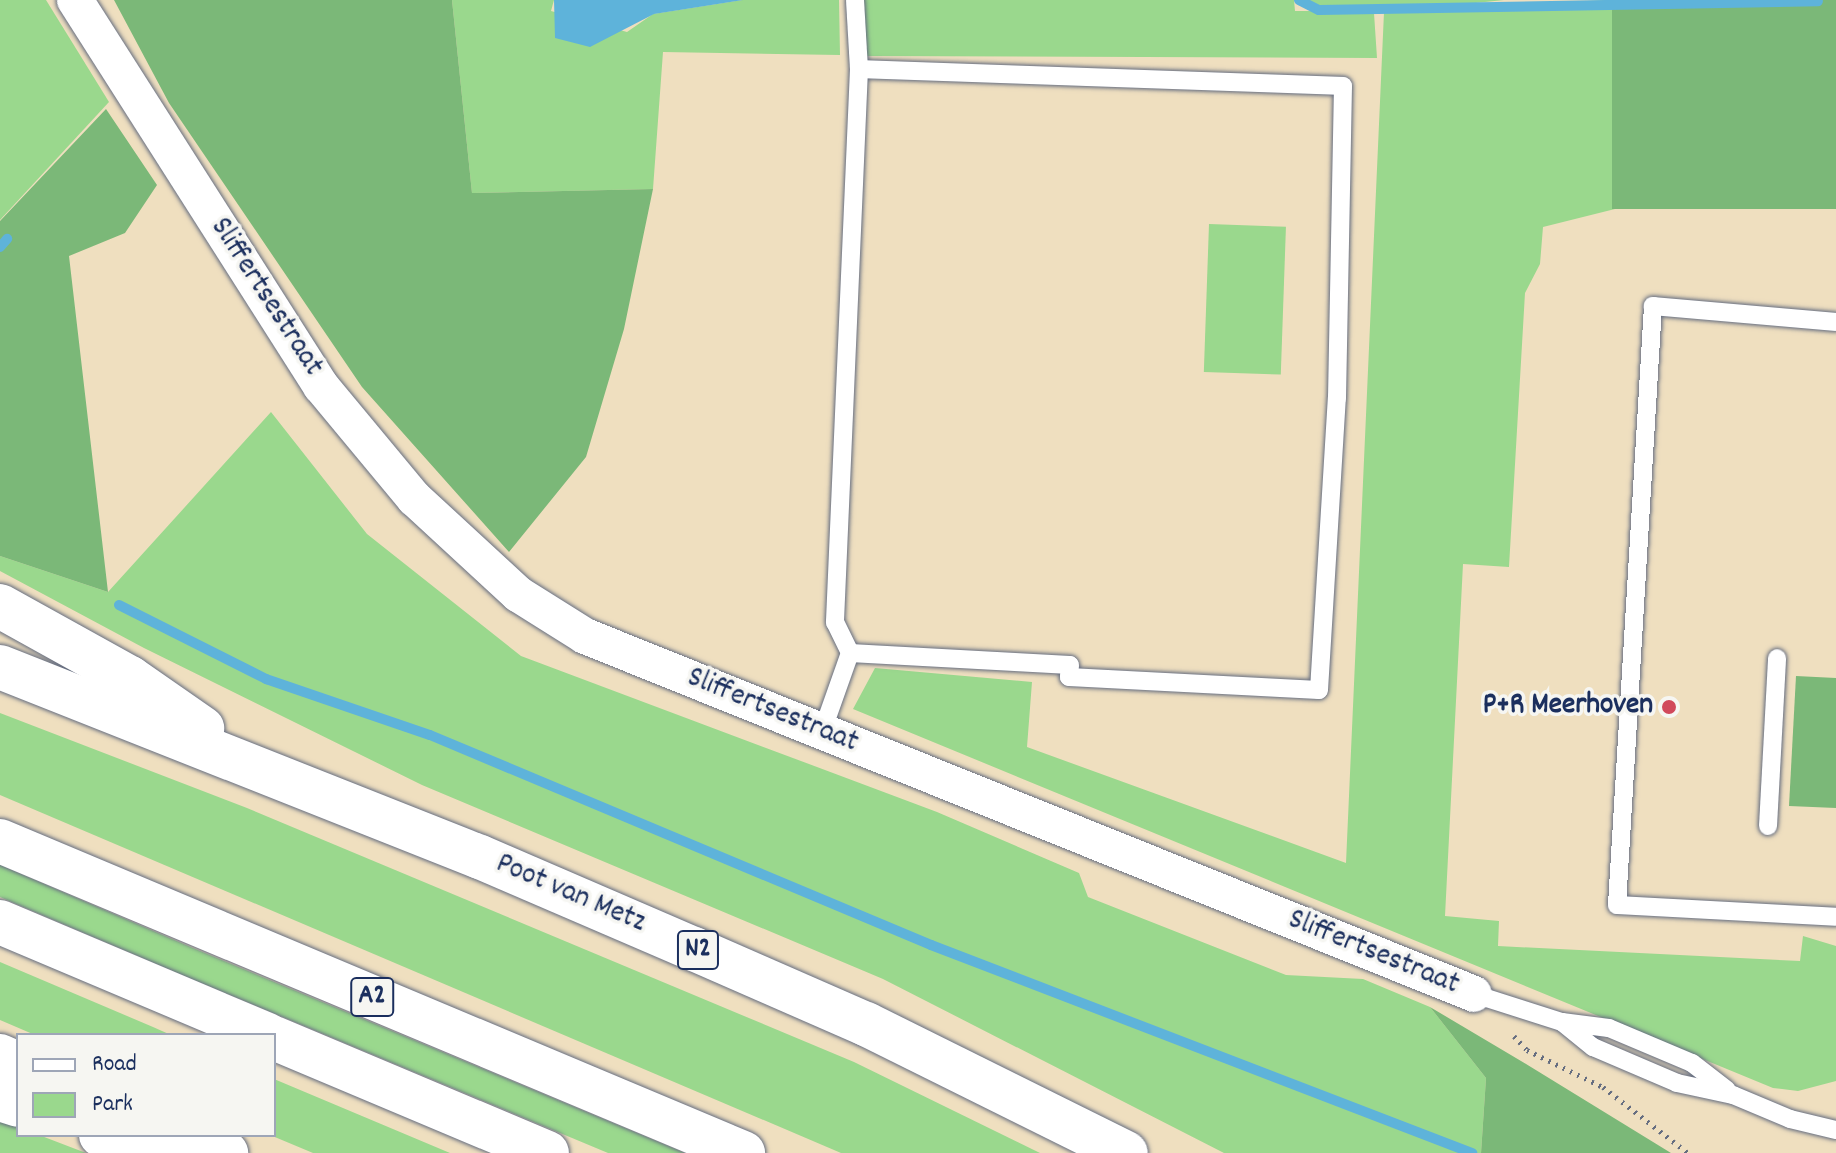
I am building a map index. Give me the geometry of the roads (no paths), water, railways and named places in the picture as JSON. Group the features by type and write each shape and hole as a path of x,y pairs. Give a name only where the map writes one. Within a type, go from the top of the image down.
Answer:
{"highway":[{"name":"N2","path":"0,606 130,678 260,768"},
{"name":"Poot van Metz","path":"0,667 260,768 866,1024 1126,1153"},
{"name":"A2","path":"0,841 743,1153"},
{"path":"0,922 262,1033"},
{"path":"276,1039 547,1153"},
{"path":"107,1137 154,1153"},
{"path":"189,1137 226,1153"}],"street":[{"name":"Sliffertsestraat","path":"75,0 321,386 414,498 518,594 585,636 1474,994"}],"lane":[{"path":"822,732 850,653 835,622 859,69 855,0"},
{"path":"850,653 1070,665 1069,677 1319,690 1337,398 1343,86 859,69"},
{"path":"1836,322 1653,306 1617,905 1836,917"},
{"path":"1768,826 1777,658"},
{"path":"1474,994 1562,1022 1607,1053 1677,1083 1733,1095 1800,1123 1836,1130"}],"water":[{"path":"554,0 743,0 654,14 590,47 555,38"}],"waterway":[{"path":"1299,0 1319,10 1818,1"},
{"path":"0,247 7,239"},
{"path":"119,605 266,679 430,735 931,945 1472,1153"}],"place":[{"name":"P+R Meerhoven","path":"1669,707"}]}
